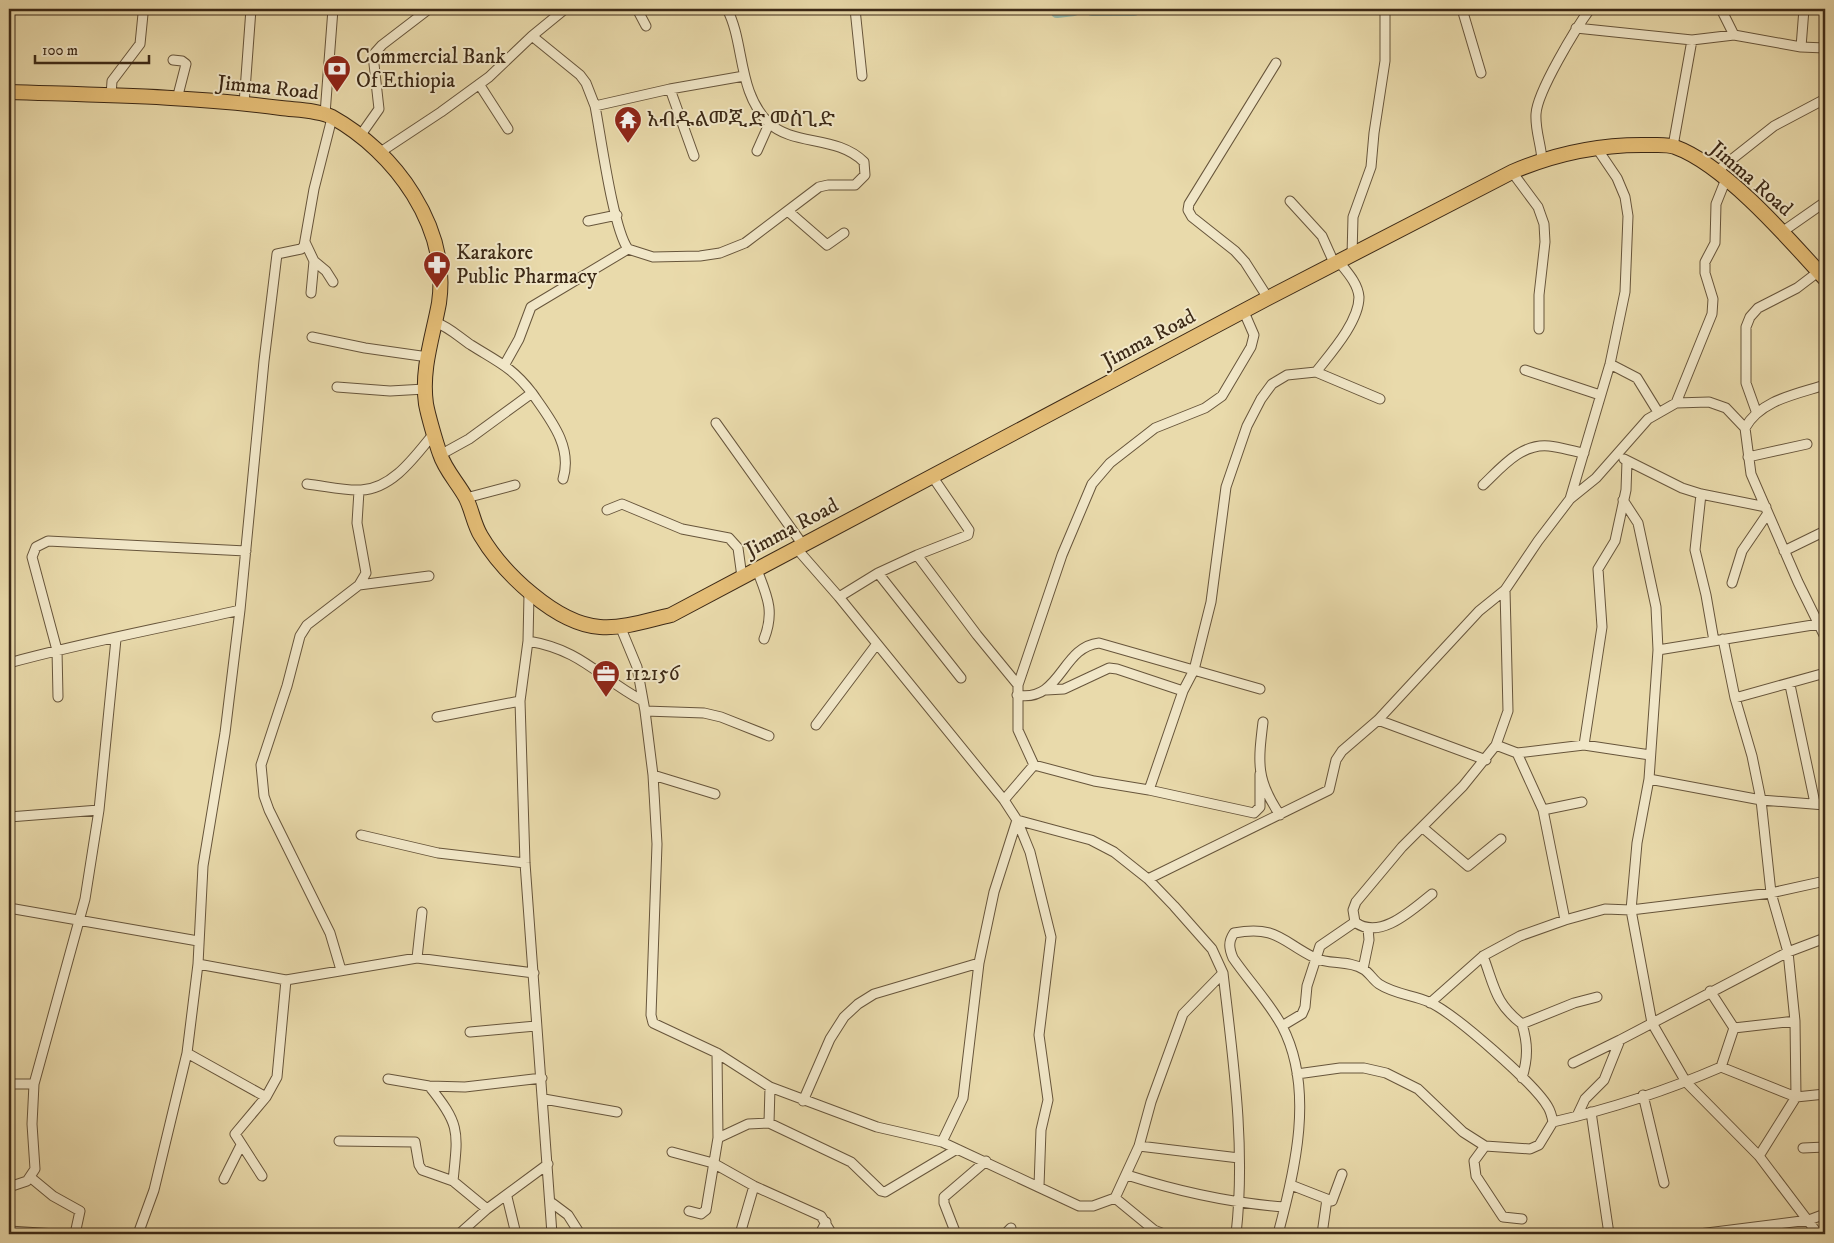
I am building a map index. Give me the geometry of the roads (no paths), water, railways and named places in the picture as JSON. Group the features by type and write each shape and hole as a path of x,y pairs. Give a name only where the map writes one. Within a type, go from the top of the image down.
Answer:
{"highway":[{"name":"Jimma Road","path":"9,92 244,104 329,116 360,136 379,153 401,175 423,211 431,230 439,285 425,388 426,405 440,455 466,498 481,536 529,594 554,611 588,625 602,628 671,615 1268,298 1512,172 1542,160 1596,147 1632,145 1674,146 1696,156 1721,175 1782,232 1822,275"}],"street":[{"path":"244,104 251,9"},
{"path":"138,1234 154,1190 187,1053 198,964 203,866 224,733 240,610 264,361 277,254 281,251 301,249 305,242 329,116 333,9"},
{"path":"360,136 379,109 373,55 382,45 429,9"},
{"path":"379,153 479,84 565,9"},
{"path":"637,9 646,26"},
{"path":"532,36 580,75 586,83 595,106 622,238 628,249 645,255 663,257 700,256 720,253 745,243 789,212 809,193 819,187 858,184 865,176 866,166 853,153 824,141 794,136 770,124 753,99 744,76 727,9"},
{"path":"854,9 862,76"},
{"path":"1342,261 1353,217 1372,167 1374,133 1384,61 1385,9"},
{"path":"1462,9 1481,73"},
{"path":"1542,160 1535,124 1539,102 1576,28 1590,9"},
{"path":"1721,9 1734,35"},
{"path":"1801,47 1804,9"},
{"path":"111,96 112,81 140,44 143,14"},
{"path":"1576,28 1692,40 1734,35 1801,47 1825,48"},
{"path":"1674,146 1692,40"},
{"path":"173,60 182,61 186,64 177,100"},
{"path":"1268,298 1235,251 1192,217 1188,210 1189,204 1276,63"},
{"path":"595,106 670,89 744,76"},
{"path":"479,84 508,129"},
{"path":"670,89 694,156"},
{"path":"1676,403 1712,314 1713,299 1705,262 1715,243 1716,204 1721,175 1774,126 1825,99"},
{"path":"757,151 770,124"},
{"path":"1570,499 1610,364 1625,292 1628,216 1622,187 1596,147"},
{"path":"1512,172 1538,207 1544,224 1545,242 1539,295 1539,329"},
{"path":"1290,201 1342,261 1354,282 1359,297 1346,332 1316,372"},
{"path":"1782,232 1825,202"},
{"path":"789,212 827,245 844,233"},
{"path":"588,221 617,216"},
{"path":"305,242 314,261 326,271 333,282"},
{"path":"505,364 519,339 531,307 628,249"},
{"path":"311,293 314,261"},
{"path":"1756,411 1746,383 1746,327 1750,317 1758,308 1822,275"},
{"path":"1034,765 1018,730 1018,685 1062,555 1092,484 1110,463 1155,428 1205,408 1222,396 1251,347 1254,335 1244,312"},
{"path":"435,322 505,364 520,377 554,426 563,444 566,463 563,479"},
{"path":"312,337 365,348 428,357"},
{"path":"1610,364 1637,378 1658,412"},
{"path":"1525,370 1600,395"},
{"path":"1149,790 1183,691 1194,670 1211,602 1226,487 1247,426 1261,399 1272,384 1287,375 1316,372 1380,399"},
{"path":"1744,428 1756,411 1778,401 1825,385"},
{"path":"337,387 390,391 425,388"},
{"path":"440,455 468,439 532,393"},
{"path":"1148,879 1329,790 1336,760 1342,751 1378,720 1479,611 1505,590 1538,541 1570,499 1596,478 1648,419 1676,403 1718,404 1726,408 1744,428 1751,474 1784,551 1825,637"},
{"path":"716,423 800,547 876,644 1004,800 1017,820 1030,852 1051,937 1039,1035 1048,1100 1041,1130 1039,1186"},
{"path":"307,484 359,491 379,487 407,466 435,432"},
{"path":"1748,457 1807,444"},
{"path":"1482,485 1512,457 1529,448 1548,445 1584,453"},
{"path":"1615,455 1682,488 1767,510"},
{"path":"1584,745 1602,626 1598,569 1615,541 1623,500 1627,461"},
{"path":"839,596 878,573 917,555 965,537 969,530 932,476"},
{"path":"466,498 515,485"},
{"path":"341,970 330,933 269,810 263,789 261,765 287,686 300,636 307,625 358,585 366,573 358,523 359,491"},
{"path":"1701,494 1695,550 1718,640 1752,756 1762,800 1771,893 1788,952 1795,1021 1796,1097 1759,1156"},
{"path":"1623,500 1638,523 1656,607 1658,650 1649,779 1637,843 1631,910 1652,1023 1686,1082 1759,1156 1818,1234"},
{"path":"607,510 622,504 682,529 729,538 738,548 742,577"},
{"path":"1732,583 1742,551 1767,510"},
{"path":"1784,551 1825,531"},
{"path":"58,696 57,650 32,557 36,547 48,541 246,551"},
{"path":"917,555 977,635 1018,685"},
{"path":"757,570 768,598 771,618 764,639"},
{"path":"878,573 961,678"},
{"path":"358,585 429,576"},
{"path":"1355,922 1353,910 1356,902 1422,827 1486,760 1496,745 1508,711 1505,590"},
{"path":"529,594 528,641 520,701 524,863 552,1203 552,1234"},
{"path":"9,663 57,650 116,639 240,610"},
{"path":"1658,650 1819,624"},
{"path":"620,626 634,658 645,711 652,775 658,844 651,1020 657,1026 717,1053 770,1087 803,1101 877,1127 942,1142 986,1161 1078,1206 1093,1206 1115,1198 1139,1146 1151,1102 1183,1014 1223,973"},
{"path":"9,1187 22,1184 35,1169 32,1124 34,1084 80,920 99,810 116,639"},
{"path":"528,641 552,645 575,656 643,701"},
{"path":"1046,690 1078,652 1091,644 1099,643 1260,689"},
{"path":"816,725 876,644"},
{"path":"1017,695 1032,696 1046,690 1064,689 1109,668 1183,691"},
{"path":"1735,698 1790,685 1825,673"},
{"path":"1790,685 1816,803"},
{"path":"438,717 520,701"},
{"path":"645,711 704,713 721,717 769,736"},
{"path":"1378,720 1486,760"},
{"path":"1034,765 1094,781 1149,790 1254,813 1260,807 1263,722"},
{"path":"1496,745 1517,753 1584,745 1650,755"},
{"path":"1517,753 1543,810 1565,920"},
{"path":"1004,800 1034,765"},
{"path":"1260,774 1267,796 1280,815"},
{"path":"652,775 715,794"},
{"path":"1649,779 1762,800 1825,805"},
{"path":"1543,810 1582,802"},
{"path":"9,817 99,810"},
{"path":"1017,820 1091,840 1114,852 1148,879 1212,948 1223,973 1231,1043 1239,1158 1240,1204 1236,1234"},
{"path":"942,1142 963,1098 979,963 994,892 1017,820"},
{"path":"1422,827 1468,866 1501,839"},
{"path":"361,835 438,853 524,863"},
{"path":"1430,1003 1483,956 1520,936 1565,920 1605,909 1631,910 1771,893 1825,881"},
{"path":"1355,922 1368,928 1398,920 1432,894"},
{"path":"9,908 198,941"},
{"path":"417,958 422,912"},
{"path":"1282,1026 1302,1014 1320,946 1355,922"},
{"path":"1363,969 1369,940 1368,928"},
{"path":"1278,1234 1291,1185 1300,1103 1297,1074 1282,1026 1233,958 1229,948 1230,938 1234,932 1270,933 1285,938 1316,959 1363,969 1369,976 1391,990 1430,1003 1461,1023 1522,1078 1549,1108 1553,1122"},
{"path":"1572,1063 1788,952 1825,938"},
{"path":"1483,956 1499,1001 1505,1011 1522,1024 1528,1041 1528,1056 1522,1078"},
{"path":"198,964 286,980 417,958 534,973"},
{"path":"803,1101 830,1039 844,1017 858,1004 874,994 979,963"},
{"path":"262,1176 241,1145 236,1134 266,1097 277,1077 286,980"},
{"path":"1710,991 1734,1028"},
{"path":"1522,1024 1574,1003 1598,997"},
{"path":"1734,1028 1795,1021"},
{"path":"470,1032 536,1026"},
{"path":"1721,1067 1734,1028"},
{"path":"1577,1116 1585,1099 1604,1080 1620,1040"},
{"path":"187,1053 266,1097"},
{"path":"689,1212 701,1214 705,1212 718,1138 717,1053"},
{"path":"1297,1074 1340,1068 1364,1068 1386,1073 1418,1089 1463,1132 1485,1146 1530,1149 1539,1145 1553,1122 1686,1082 1721,1067 1796,1097 1825,1094"},
{"path":"388,1079 429,1086 465,1087 542,1078"},
{"path":"9,1084 34,1084"},
{"path":"429,1086 453,1119 456,1144 453,1181"},
{"path":"769,1123 770,1087"},
{"path":"1643,1095 1664,1183"},
{"path":"544,1099 617,1112"},
{"path":"1591,1112 1609,1234"},
{"path":"718,1138 748,1124 769,1123 851,1162 881,1191 885,1192 957,1149"},
{"path":"339,1140 412,1141 417,1145 418,1164 422,1170 453,1181 487,1209"},
{"path":"224,1179 241,1145"},
{"path":"1139,1146 1239,1158"},
{"path":"1485,1146 1474,1160 1476,1176 1503,1217 1522,1218"},
{"path":"1803,1148 1825,1147"},
{"path":"672,1152 713,1163 754,1186 821,1216 832,1234"},
{"path":"954,1233 944,1197 986,1161"},
{"path":"459,1234 487,1209 548,1164"},
{"path":"1291,1185 1327,1199 1334,1199 1342,1174"},
{"path":"1127,1175 1182,1192 1240,1204 1285,1207"},
{"path":"30,1177 53,1196 80,1211 75,1234"},
{"path":"740,1234 754,1186"},
{"path":"507,1196 516,1234"},
{"path":"1115,1198 1152,1232 1164,1234"},
{"path":"1322,1234 1327,1199"},
{"path":"552,1203 568,1215 580,1234"},
{"path":"1699,1234 1754,1231 1809,1220 1825,1214"},
{"path":"820,1234 826,1222"},
{"path":"9,1231 56,1234"}],"waterway":[{"path":"1057,11 1074,9"},
{"path":"1092,9 1134,9"}],"place":[{"name":"Commercial Bank Of Ethiopia","path":"337,93"},
{"name":"አብዱልመጂድ መስጊድ","path":"628,144"},
{"name":"Karakore Public Pharmacy","path":"437,289"},
{"name":"112156","path":"606,698"}]}
